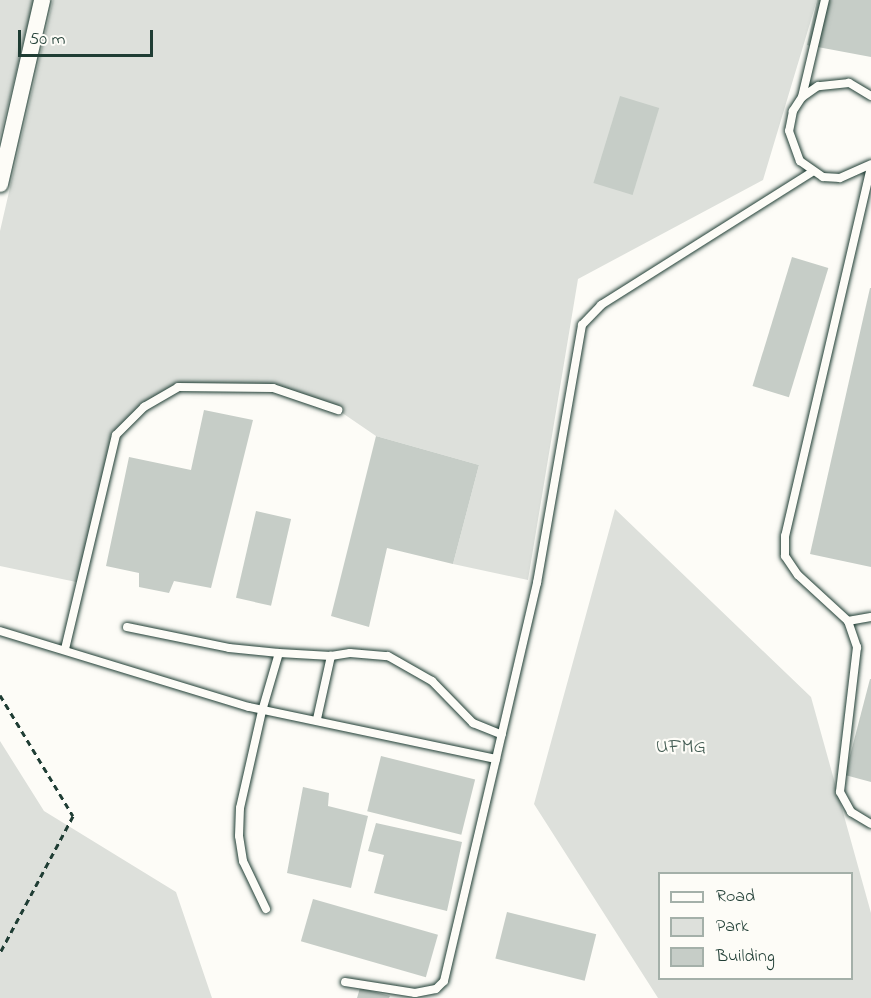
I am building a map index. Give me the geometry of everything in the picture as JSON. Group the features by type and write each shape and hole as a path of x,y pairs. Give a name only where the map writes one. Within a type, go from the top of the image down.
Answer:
{"street":[{"path":"0,184 42,0"}],"lane":[{"path":"825,0 802,97 793,111 789,130 800,161 813,172 840,178 871,166"},
{"path":"802,97 818,86 832,82 858,87 871,96"},
{"path":"871,166 785,536 785,556 798,574 848,621 857,647 858,667 840,792 851,812 871,824"},
{"path":"345,982 415,993 436,989 444,981 537,583 582,325 601,305 813,172"},
{"path":"65,649 116,435 144,407 178,387 273,388 338,410"},
{"path":"848,621 871,617"},
{"path":"127,627 229,648 331,656 350,652 388,656 432,681 473,723 502,735"},
{"path":"0,631 65,649 143,678 262,711 317,719 496,759"},
{"path":"266,909 243,861 239,836 240,808 262,711 279,653"},
{"path":"317,719 331,656"}],"path":[{"path":"0,695 73,816 0,953"}],"green space":[{"path":"0,0 34,0 0,137"},
{"path":"53,0 817,0 763,180 578,279 528,580 453,564 479,465 376,436 338,410 273,388 178,387 144,407 116,435 81,583 0,566 0,231"},
{"name":"UFMG","path":"615,509 811,697 871,913 871,998 658,998 534,804"},
{"path":"0,741 44,811 176,892 212,998 0,998"}],"building":[{"path":"817,0 871,0 871,57 807,45"},
{"path":"620,96 659,108 633,195 593,183"},
{"path":"792,257 828,268 789,397 753,386"},
{"path":"871,288 871,567 810,554"},
{"path":"204,410 253,420 211,588 174,581 169,593 139,587 139,573 106,566 129,457 191,470"},
{"path":"376,436 479,465 453,564 387,548 369,627 331,616"},
{"path":"256,511 291,519 271,606 236,598"},
{"path":"871,679 871,782 845,775"},
{"path":"381,756 475,779 461,835 367,811"},
{"path":"303,787 329,793 328,806 368,816 351,888 287,873"},
{"path":"376,823 462,842 447,911 374,893 384,855 368,851"},
{"path":"313,899 438,935 426,977 301,941"},
{"path":"507,912 596,934 585,981 495,959"},
{"path":"360,988 390,996 389,998 357,998"}]}
